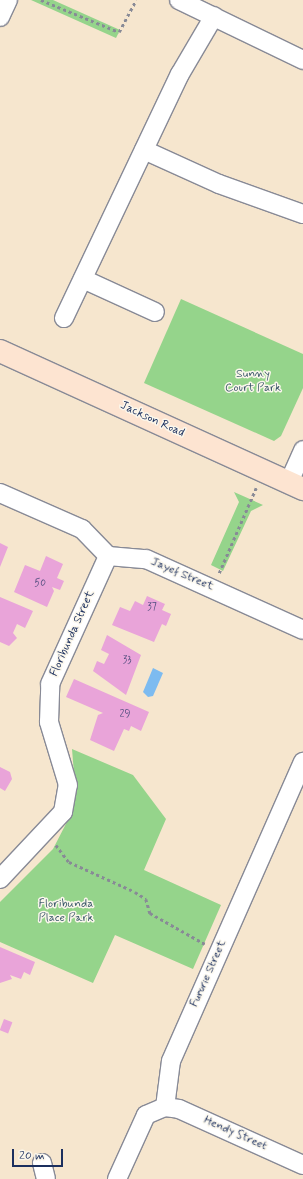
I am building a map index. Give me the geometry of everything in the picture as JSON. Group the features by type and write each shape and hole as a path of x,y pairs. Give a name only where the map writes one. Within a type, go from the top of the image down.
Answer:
{"street":[{"path":"0,17 8,0"},
{"path":"179,0 303,60"},
{"path":"64,318 180,74 214,16"},
{"path":"144,150 220,184 303,214"},
{"path":"82,279 155,312"},
{"name":"Jackson Road","path":"0,351 262,471 296,485"},
{"path":"296,485 303,450"},
{"path":"0,493 82,529 108,556"},
{"name":"Jayef Street","path":"108,556 146,559 303,630"},
{"name":"Floribunda Street","path":"0,879 46,833 62,812 68,785 49,722 50,684 108,556"},
{"name":"Furorie Street","path":"165,1107 171,1061 303,762"},
{"path":"117,1179 146,1115 165,1107"},
{"name":"Hendy Street","path":"165,1107 179,1109 303,1164"}],"path":[{"path":"41,0 120,32 136,0"},
{"path":"213,588 262,471"},
{"path":"46,833 69,862 135,892 146,899 150,913 220,950"}],"green space":[{"path":"31,0 53,0 120,30 116,38"},
{"name":"Sunny Court Park","path":"181,299 303,354 303,388 281,436 274,441 144,383"},
{"path":"234,492 263,505 251,511 223,571 211,565 239,502"},
{"name":"Floribunda Place Park","path":"72,749 133,775 166,819 144,870 221,905 193,969 115,935 93,983 0,942 0,902 53,849 71,814 75,786"}],"water":[{"path":"153,668 163,673 153,696 148,697 143,692"}],"building":[{"path":"0,543 8,547 0,567"},
{"path":"46,556 63,564 57,578 64,581 60,590 52,587 54,591 47,607 14,592 25,565 40,571"},
{"path":"147,596 165,604 162,610 171,614 166,626 162,624 154,642 112,625 120,607 130,611 135,601 143,605"},
{"path":"0,597 33,611 25,628 17,624 13,633 17,638 9,646 0,642"},
{"path":"107,635 141,655 126,695 93,671 97,661 104,664 109,654 101,650"},
{"path":"74,679 149,712 141,731 131,726 129,731 124,729 114,751 90,740 98,715 103,713 66,697"},
{"path":"0,767 10,772 12,779 5,791 0,788"},
{"path":"0,947 35,962 30,975 24,972 21,979 10,975 12,979 0,983"},
{"path":"4,1019 12,1022 8,1033 0,1030"}]}
